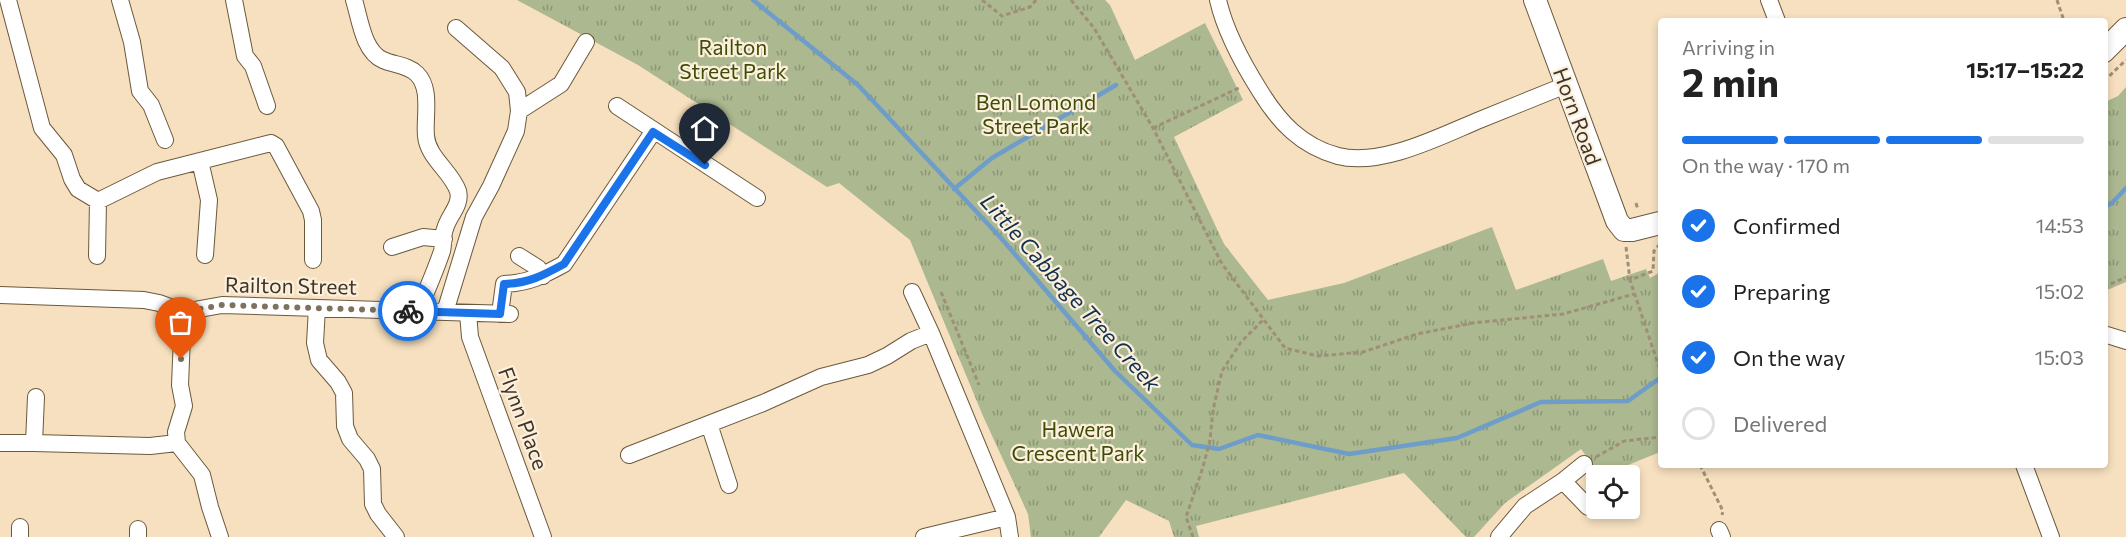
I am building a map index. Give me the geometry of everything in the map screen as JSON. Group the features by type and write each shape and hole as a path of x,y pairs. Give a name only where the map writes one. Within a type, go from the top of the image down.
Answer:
{"street":[{"path":"120,0 132,42 140,91 151,105 165,140"},
{"path":"234,0 245,56 253,66 267,106"},
{"path":"354,0 367,43 373,54 382,60 407,68 417,74 422,83 426,97 426,139 433,155 452,178 459,194 455,209 444,229 442,249 418,311"},
{"path":"1218,0 1221,12 1253,81 1282,124 1302,140 1338,156 1360,159 1389,154 1430,140 1566,85"},
{"name":"Horn Road","path":"1535,0 1617,221 1624,230"},
{"path":"1769,0 1776,18"},
{"path":"6,10 42,128 64,155 78,189 98,201"},
{"path":"445,312 474,217 516,131 519,111 517,92 502,68 456,28"},
{"path":"2108,47 2126,29"},
{"path":"519,111 561,84 586,42"},
{"path":"616,106 756,198"},
{"path":"519,256 538,268 543,276 564,264 653,132"},
{"path":"98,201 156,172 271,143 276,146 311,211 313,260"},
{"path":"200,161 208,200 205,255"},
{"path":"97,256 98,201"},
{"path":"1624,230 1658,223"},
{"path":"392,248 423,237 444,239"},
{"name":"Railton Street","path":"0,295 144,300 183,312 222,305 505,314 504,284 523,283 543,276"},
{"path":"912,292 1006,517 1010,537"},
{"path":"317,308 315,343 319,360 338,382 344,393 345,426 350,439 367,459 372,470 373,504 396,537"},
{"path":"183,312 180,385 184,406 176,432 177,442 202,475 220,537"},
{"name":"Flynn Place","path":"468,313 470,337 543,537"},
{"path":"629,455 763,404 821,377 867,365 931,333"},
{"path":"2108,335 2126,340"},
{"path":"34,442 36,397"},
{"path":"709,424 729,484"},
{"path":"0,443 34,442 150,447 177,442"},
{"path":"1499,537 1525,506 1584,464"},
{"path":"2025,468 2050,537"},
{"path":"1563,481 1586,505"},
{"path":"924,537 1006,517"}],"path":[{"path":"982,0 1002,16 1030,7 1036,0"},
{"path":"1071,0 1094,28 1153,128 1222,264 1286,348 1318,356 1363,352 1417,334 1473,323 1563,314 1634,294"},
{"path":"2057,0 2063,18"},
{"path":"2108,77 2126,60"},
{"path":"1153,128 1253,81"},
{"path":"1624,230 1630,280 1658,364"},
{"path":"1630,280 1653,271 1654,251 1658,246"},
{"path":"2108,285 2126,277"},
{"path":"941,292 979,385"},
{"path":"1193,537 1186,517 1210,440 1213,410 1222,371 1241,342 1264,320"},
{"path":"1584,464 1624,441 1658,436"},
{"path":"1702,468 1723,511 1720,534"}],"green space":[{"name":"Ben Lomond Street Park","path":"517,0 1105,0 1110,5 1135,60 1205,23 1243,100 1174,137 1224,244 1268,300 1344,283 1492,227 1516,290 1603,259 1611,281 1646,269 1650,278 1658,274 1658,453 1628,465 1593,465 1581,449 1505,503 1474,537 1466,537 1404,473 1196,526 1199,537 1174,537 1169,521 1126,500 1099,537 1031,537 1028,514 983,416 910,240 839,183 827,187 638,65"},
{"path":"2126,87 2126,282 2108,290 2108,101 2118,96"}],"waterway":[{"name":"Little Cabbage Tree Creek","path":"753,0 858,85 1001,238 1115,371 1192,445 1219,449 1258,435 1349,454 1457,438 1541,402 1628,401 1658,379"},
{"path":"954,189 992,158 1116,85"},
{"name":"Little Cabbage Tree Creek","path":"2108,205 2126,188"}],"way so far":[{"path":"181,359 183,312 222,305 408,311"}],"route":[{"path":"408,311 500,314 504,284 523,283 543,276 564,264 653,132 705,165"}],"park label":[{"name":"Railton Street Park","path":"733,58"},
{"name":"Hawera Crescent Park","path":"1078,440"}]}
